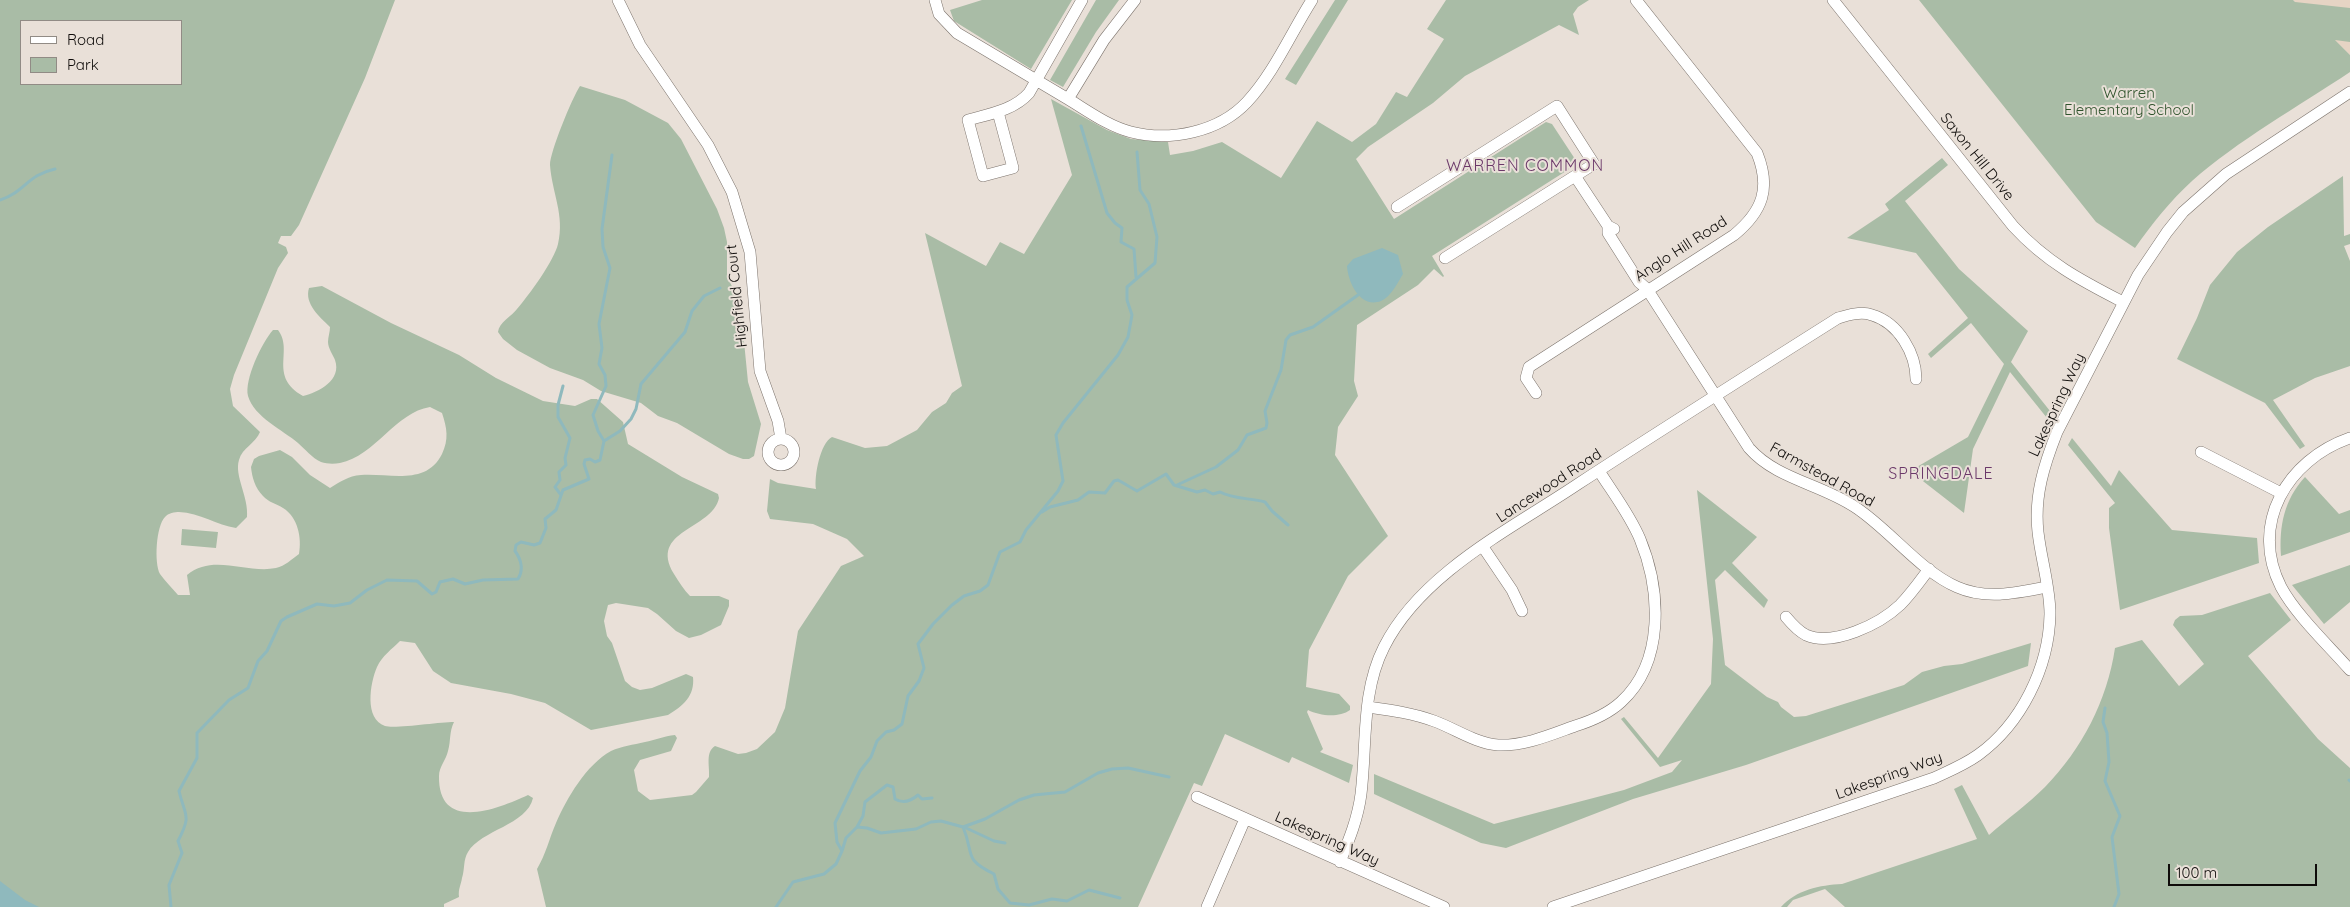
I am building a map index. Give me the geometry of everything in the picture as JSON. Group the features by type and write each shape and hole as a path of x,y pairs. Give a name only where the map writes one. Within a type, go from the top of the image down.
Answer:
{"street":[{"name":"Highfield Court","path":"618,0 640,44 708,145 732,192 750,252 760,372 778,421 781,439"},
{"path":"935,0 940,14 952,28 1101,119 1135,133 1165,136 1206,128 1230,116 1246,104 1258,90 1312,0"},
{"path":"998,112 1013,168 984,176 968,120 998,112 1023,100 1082,0"},
{"path":"1068,99 1104,40 1135,0"},
{"name":"Anglo Hill Road","path":"1536,393 1526,378 1529,367 1745,226 1758,205 1765,181 1757,153 1747,138 1636,0"},
{"name":"Saxon Hill Drive","path":"1833,0 2030,245 2069,274 2124,302"},
{"name":"Lakespring Way","path":"1553,907 1934,778 1966,762 1997,738 2011,722 2034,686 2047,639 2050,615 2038,531 2037,509 2046,459 2057,432 2124,302 2146,262 2167,232 2205,192 2253,155 2350,92"},
{"path":"1397,207 1557,106 1594,164 1445,258"},
{"name":"Farmstead Road","path":"1574,176 1608,226 1608,233 1639,282 1647,289 1749,448 1765,464 1853,506 1930,569 1957,588 1972,592 2013,594 2047,587"},
{"name":"Lancewood Road","path":"1340,862 1359,808 1371,682 1383,648 1407,609 1438,578 1599,471 1838,318 1860,313 1872,314 1890,325 1904,341 1916,367 1916,380"},
{"path":"2350,438 2329,446 2300,467 2281,493 2272,520 2270,536 2275,572 2291,602 2350,670"},
{"path":"2201,452 2281,493"},
{"path":"1368,707 1400,711 1434,721 1487,744 1513,745 1529,742 1590,721 1621,702 1634,688 1650,655 1654,639 1654,606 1646,556 1640,538 1599,471"},
{"path":"1483,547 1512,590 1522,611"},
{"path":"1786,617 1805,634 1827,639 1837,637 1877,622 1888,614 1900,604 1930,569"},
{"name":"Lakespring Way","path":"1197,797 1444,907"},
{"path":"1206,907 1245,819"}],"shaded area":[{"path":"2293,0 2350,0 2350,55"}],"green space":[{"path":"0,0 395,0 365,78 299,225 291,236 281,236 278,243 286,247 288,253 278,268 234,375 230,389 233,406 260,432 241,456 238,466 238,473 246,502 247,517 236,528 187,513 177,512 165,517 162,522 157,545 158,569 178,595 190,595 187,575 208,565 254,569 276,568 299,554 298,528 292,517 283,508 265,498 254,482 251,467 254,459 259,456 280,450 292,457 310,475 330,488 356,476 406,476 417,474 435,464 442,454 446,438 445,424 442,413 430,407 407,417 375,444 353,459 331,464 321,462 315,458 270,423 251,404 247,389 251,371 259,352 273,330 278,330 282,338 284,346 284,372 287,380 303,396 316,392 328,384 335,374 335,360 328,344 330,327 311,305 308,294 309,288 322,286 391,323 459,355 496,378 543,401 575,406 591,399 597,399 623,422 628,444 682,477 718,494 719,498 714,509 675,539 669,548 668,559 674,574 690,596 719,596 729,600 729,606 721,625 701,635 689,638 676,631 648,608 616,603 608,605 604,621 607,636 612,643 625,681 632,687 640,690 652,688 686,674 693,677 692,690 687,700 668,715 591,730 545,703 511,694 451,683 433,671 415,643 400,641 382,659 374,674 370,700 371,708 378,722 390,727 454,722 451,729 448,751 439,776 441,794 448,805 459,811 472,812 501,806 528,795 533,798 529,807 522,815 474,844 466,855 459,897 444,904 444,907 0,907"},
{"path":"982,0 1072,0 1031,69 954,21 950,10"},
{"path":"1096,0 1119,0 1096,32 1063,87 1050,80"},
{"path":"1335,0 1348,0 1296,85 1285,79"},
{"path":"1446,0 1589,0 1578,7 1573,14 1579,35 1559,25 1465,76 1433,103 1368,147 1356,159 1394,219 1546,122 1552,124 1575,159 1574,166 1432,256 1443,277 1434,269 1418,285 1357,325 1354,381 1358,396 1338,427 1335,455 1388,536 1348,576 1309,650 1306,687 1339,694 1350,706 1350,710 1346,713 1335,715 1318,714 1308,710 1307,712 1323,749 1320,752 1353,765 1349,783 1292,757 1289,763 1225,734 1202,786 1194,783 1138,907 546,907 537,869 566,803 578,783 602,757 619,748 675,735 677,738 671,751 640,760 634,770 638,791 650,800 692,795 709,777 709,756 715,746 738,754 746,753 757,749 775,732 785,708 798,631 841,566 864,556 847,539 813,524 770,519 767,511 770,479 778,483 816,489 817,469 821,453 828,440 832,437 865,448 887,446 917,430 932,412 946,403 952,393 962,386 925,233 986,266 1000,242 1024,254 1072,175 1051,99 1107,130 1131,139 1168,142 1170,155 1193,151 1222,142 1281,178 1317,121 1352,142 1376,124 1396,92 1407,97 1444,39 1427,29"},
{"name":"Warren Elementary School","path":"1919,0 2293,0 2295,2 2350,8 2350,42 2335,40 2350,55 2350,72 2248,138 2210,166 2192,181 2169,205 2135,248 2096,222"},
{"path":"580,86 625,100 668,123 681,139 717,209 727,242 727,277 740,301 748,382 761,424 754,456 749,459 729,454 677,423 658,416 641,403 601,391 583,380 550,368 517,350 503,339 498,332 503,322 528,295 556,251 560,223 551,175 551,158 562,125"},
{"path":"1942,158 1948,165 1905,201 1959,269 2028,331 2011,362 2050,411 2047,418 2010,372 1973,449 1964,513 1910,471 1968,437 2004,364 1971,323 1931,358 1928,354 1968,318 1916,253 1847,238 1889,210 1885,204"},
{"path":"2343,176 2344,236 2350,234 2350,244 2344,246 2350,261 2350,366 2315,378 2273,400 2305,446 2300,449 2265,403 2177,359 2197,318 2210,285 2237,252 2268,227"},
{"path":"2072,438 2111,486 2119,470 2172,530 2257,538 2259,563 2120,610 2109,528 2109,508 2115,503 2068,445"},
{"path":"2305,477 2339,514 2350,510 2350,532 2281,556 2281,534 2284,514 2292,495"},
{"path":"1697,490 1757,537 1732,563 1768,600 1764,608 1725,570 1715,580 1725,665 1767,697 1778,702 1781,707 1794,717 1806,716 1904,685 1922,672 1944,666 1962,664 2031,643 2028,666 1746,765 1633,799 1506,848 1481,843 1374,794 1374,774 1494,824 1624,790 1672,772 1682,760 1660,767 1621,719 1624,717 1658,758 1711,684 1713,639"},
{"path":"182,529 218,532 216,548 181,545"},
{"path":"2350,565 2350,602 2324,624 2292,585"},
{"path":"2270,593 2291,620 2248,656 2318,739 2350,768 2350,907 1845,907 1825,889 1793,900 1787,907 1781,907 1794,896 1809,890 1842,884 1977,839 1954,789 1962,785 1989,835 2045,787 2070,757 2091,723 2099,705 2106,687 2115,648 2142,640 2179,686 2204,664 2173,625 2175,620 2180,616 2202,615"}],"water":[{"path":"1382,248 1398,255 1403,274 1385,299 1374,302 1367,301 1356,292 1347,266 1353,259"},
{"path":"0,881 25,900 39,907 0,907"}],"waterway":[{"path":"1081,126 1107,213 1122,228 1121,242 1134,249 1136,277"},
{"path":"776,907 793,882 824,874 836,864 842,851 837,842 835,823 860,771 871,757 877,741 886,732 894,730 902,724 908,696 919,681 924,668 918,644 933,624 952,605 964,596 980,591 988,585 1000,552 1020,542 1026,530 1058,491 1063,481 1056,435 1063,423 1118,355 1128,337 1132,315 1127,300 1127,287 1155,263 1157,237 1149,204 1140,190 1137,152"},
{"path":"604,441 598,431 593,415 606,386 605,375 599,364 602,348 599,324 610,268 603,247 602,229 612,155"},
{"path":"0,200 15,193 38,175 55,169"},
{"path":"171,907 169,885 182,853 178,841 186,820 179,791 197,758 197,733 229,700 248,688 258,661 267,651 281,621 317,604 334,606 350,603 367,590 387,580 417,581 432,594 436,592 440,582 453,579 465,584 483,580 518,579 521,568 519,557 515,551 516,545 521,542 534,545 540,543 546,528 545,519 556,510 563,490 589,479 584,464 585,460 590,459 595,462 600,460 604,441 620,431 631,419 636,409 641,384 685,332 692,311 704,296 720,288"},
{"path":"1177,485 1216,467 1238,450 1247,435 1266,428 1265,411 1281,370 1286,340 1290,335 1313,327 1358,295"},
{"path":"561,495 555,487 560,480 559,472 566,465 565,458 570,438 558,417 558,405 563,386"},
{"path":"1042,512 1050,507 1078,500 1089,492 1105,493 1114,481 1118,480 1137,491 1166,474 1174,485 1197,492 1205,490 1213,494 1220,492 1230,496 1265,502 1288,525"},
{"path":"2105,708 2103,722 2107,733 2109,762 2105,781 2120,816 2112,837 2119,894 2114,907"},
{"path":"842,851 846,838 857,827 881,833 916,829 931,822 941,821 963,827 985,819 1019,800 1034,795 1065,792 1098,773 1112,769 1128,768 1169,777"},
{"path":"857,827 863,816 865,802 887,785 893,787 895,799 898,801 907,801 918,795 922,799 932,798"},
{"path":"963,827 973,859 977,864 994,874 998,889 1010,903 1029,905 1052,899 1067,901 1089,890 1120,898"},
{"path":"964,827 994,841 1005,843"}],"district":[{"name":"WARREN COMMON","path":"1525,166"},
{"name":"SPRINGDALE","path":"1941,474"}]}
